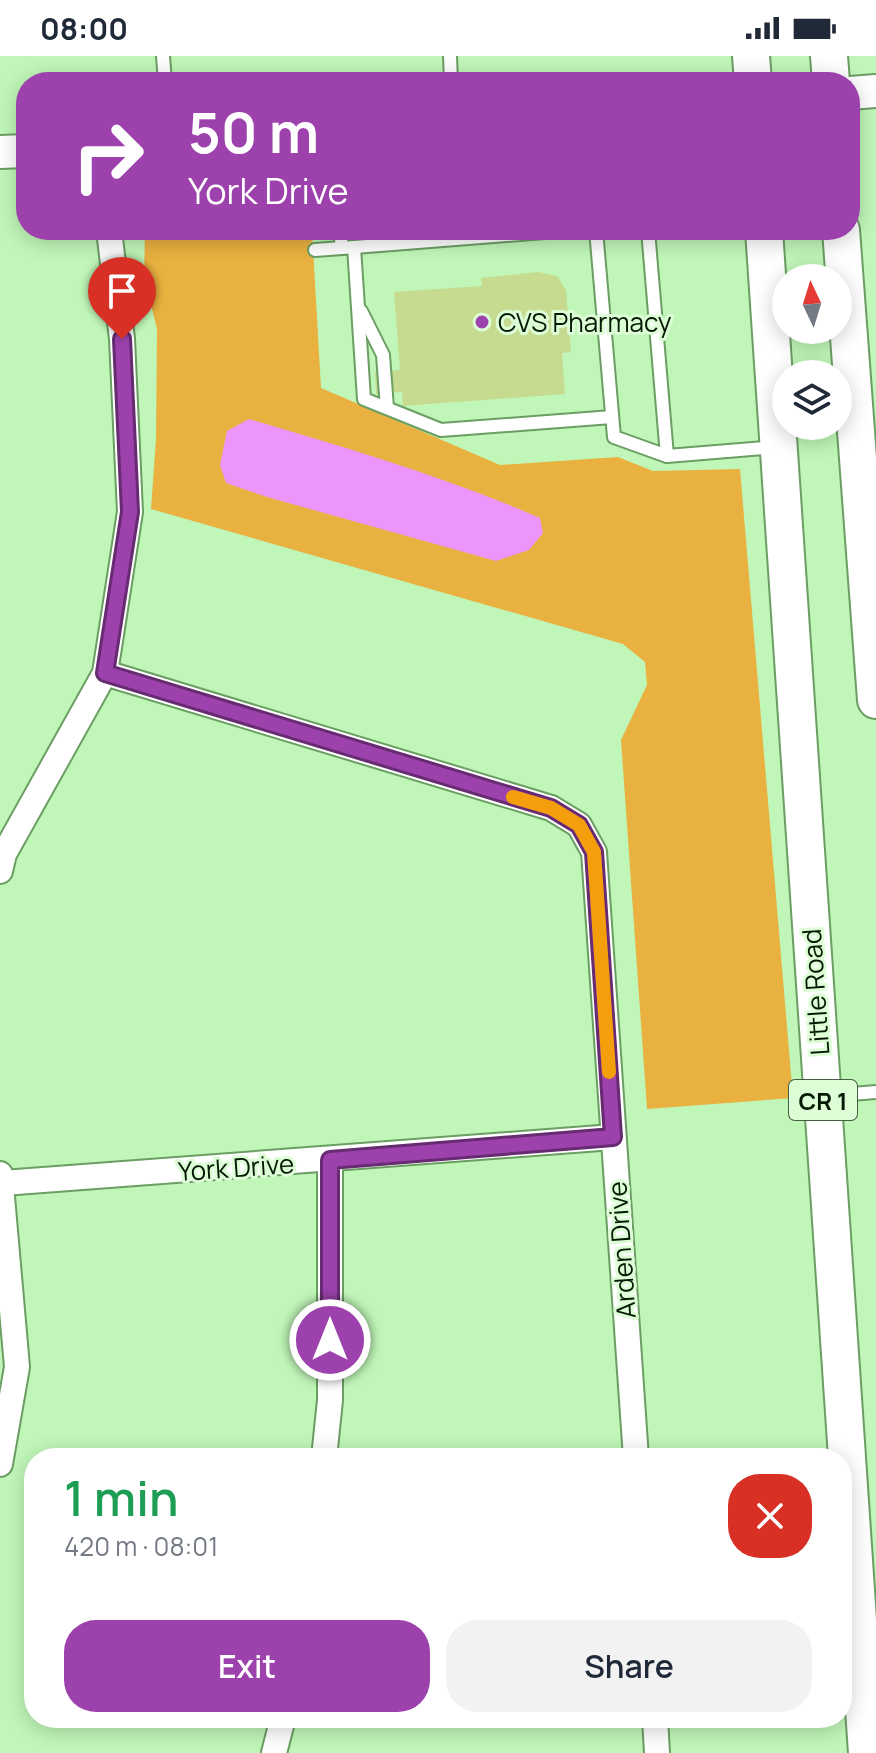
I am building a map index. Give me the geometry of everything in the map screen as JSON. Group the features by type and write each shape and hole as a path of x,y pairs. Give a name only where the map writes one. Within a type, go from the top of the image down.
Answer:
{"main road":[{"name":"Little Road","path":"765,240 846,1448"},
{"path":"842,240 859,387 876,700"},
{"name":"Little Road","path":"852,1534 867,1753"}],"street":[{"path":"0,871 4,854 105,673 130,512 122,339 110,240"},
{"name":"Arden Drive","path":"105,673 551,808 579,825 594,852 635,1448"},
{"name":"York Drive","path":"1,1179 330,1160 613,1137"},
{"path":"325,1448 330,1400 330,1160"},
{"path":"0,1464 8,1369 1,1179"},
{"path":"274,1753 280,1728"},
{"path":"656,1728 657,1753"}],"lane":[{"path":"345,240 358,305 364,399 441,430 612,417"},
{"path":"315,250 440,240"},
{"path":"597,240 614,437 667,456 779,446"},
{"path":"649,240 667,456"},
{"path":"358,305 383,355 387,408"},
{"path":"822,1096 876,1092"}],"shaded area":[{"path":"145,240 313,240 321,388 500,465 618,457 653,471 740,469 793,1098 647,1109 621,740 647,685 645,662 623,644 151,509 156,439 157,329 144,277"},
{"path":"249,419 469,489 540,518 543,533 529,550 496,561 226,483 220,465 227,431"}],"building":[{"name":"CVS Pharmacy","path":"538,272 557,276 566,290 571,352 562,353 565,394 403,406 402,392 376,394 375,372 400,370 394,292 482,286 481,278"}],"slow traffic":[{"path":"513,797 551,808 579,825 594,852 609,1072"}],"place":[{"name":"CVS Pharmacy","path":"482,322"}],"route":[{"path":"122,339 130,512 105,673 551,808 579,825 594,852 613,1137 330,1160 330,1340"}]}
